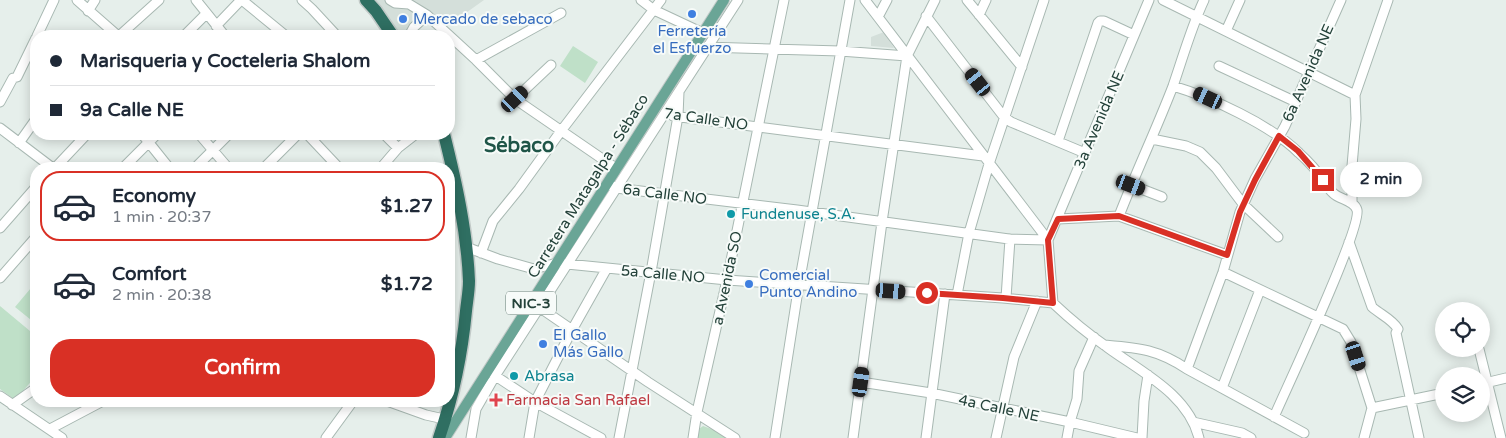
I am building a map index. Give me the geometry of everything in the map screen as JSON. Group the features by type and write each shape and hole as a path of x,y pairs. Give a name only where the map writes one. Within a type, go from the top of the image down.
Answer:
{"highway":[{"path":"366,0 376,10 389,30"},
{"path":"446,140 451,162"},
{"path":"455,178 466,247 469,283 464,335 455,364"},
{"path":"445,438 444,419 446,407"}],"main road":[{"name":"Carretera Matagalpa - Sébaco","path":"445,438 491,373 612,186 617,168 659,113 694,47 724,0"}],"street":[{"path":"40,30 54,0"},
{"path":"77,0 111,30"},
{"path":"88,11 95,0"},
{"path":"125,30 159,0"},
{"path":"196,0 220,30"},
{"path":"216,26 241,0 278,30"},
{"path":"302,0 331,30"},
{"path":"390,0 396,3 409,4 427,15 443,30"},
{"path":"641,0 654,10 703,33"},
{"path":"481,253 493,221 661,0"},
{"path":"612,186 659,113 679,92 738,0"},
{"name":"a Avenida SO","path":"693,438 697,412 728,280 784,0"},
{"path":"777,438 799,284 850,0"},
{"path":"865,0 1048,240 1053,303 1094,338 1167,389 1181,404 1193,422 1199,438"},
{"path":"878,17 887,0"},
{"path":"853,438 893,144 907,56 934,0"},
{"path":"966,0 1022,67"},
{"path":"979,15 986,0"},
{"path":"957,296 986,160 1004,117 1044,0"},
{"name":"3a Avenida NE","path":"1048,240 1149,0"},
{"path":"1163,0 1355,94"},
{"path":"1119,216 1173,86 1196,16 1204,0"},
{"path":"1226,31 1240,0"},
{"name":"6a Avenida NE","path":"1187,369 1222,272 1243,204 1296,102 1340,0"},
{"path":"1352,202 1352,166 1356,119 1355,94 1388,0"},
{"path":"476,60 561,13"},
{"path":"190,30 206,14"},
{"path":"412,30 427,15"},
{"path":"926,16 1004,117 1011,122 1085,152"},
{"path":"1058,141 1100,21 1134,35"},
{"path":"455,41 515,99 617,168"},
{"path":"694,47 840,51 907,56"},
{"path":"0,102 13,78 17,77 30,51"},
{"path":"515,99 551,65"},
{"path":"1219,66 1296,102"},
{"path":"1173,86 1195,92 1279,136 1298,151 1332,193 1352,202 1357,209 1357,222 1318,318 1274,417"},
{"path":"619,438 651,272 678,116 679,92"},
{"name":"7a Calle NO","path":"659,113 893,144 986,160"},
{"path":"19,143 30,127"},
{"path":"0,128 45,162"},
{"path":"1152,139 1186,146 1200,152 1216,168 1243,204 1278,237"},
{"path":"61,162 81,140"},
{"path":"204,140 222,162"},
{"path":"201,162 223,140"},
{"path":"270,162 292,140"},
{"path":"313,140 333,162"},
{"path":"390,140 398,148"},
{"path":"386,162 398,148 408,140"},
{"path":"129,162 148,142 164,162"},
{"path":"1131,185 1162,197"},
{"name":"6a Calle NO","path":"612,186 1010,239 1048,240"},
{"path":"0,228 30,194"},
{"path":"1058,219 1119,216 1227,255"},
{"path":"1006,298 1010,239"},
{"path":"1349,242 1372,307 1380,315 1394,322 1398,329 1396,333 1419,438"},
{"path":"0,278 30,244"},
{"name":"5a Calle NO","path":"466,247 515,265 534,269 562,263 728,280 1006,298 1053,303"},
{"path":"529,438 535,402 607,268"},
{"path":"1222,272 1318,318 1339,326 1347,334 1372,408 1365,437"},
{"path":"1222,388 1260,290"},
{"path":"926,438 945,294"},
{"path":"996,438 1014,357 1037,301"},
{"path":"536,305 632,371 735,438"},
{"path":"1067,438 1078,399 1079,371 1094,338"},
{"path":"1104,345 1150,350 1169,357 1187,369 1304,433"},
{"path":"471,438 476,409 491,373 535,402 601,438"},
{"path":"1142,438 1144,401 1148,375"},
{"path":"1490,382 1506,378"},
{"name":"4a Calle NE","path":"861,382 1070,422 1137,438"},
{"path":"12,405 30,392"},
{"path":"1372,408 1435,395"},
{"path":"0,396 62,438"},
{"path":"1490,402 1501,438"},
{"path":"50,429 92,407"},
{"path":"326,438 349,407"},
{"path":"406,407 444,419"},
{"path":"1193,422 1234,430 1252,438"}],"shaded area":[{"name":"Mercado de sebaco","path":"369,0 484,0 442,30 428,12 414,30 393,30"},
{"path":"884,32 894,48 871,46 871,37"}],"green space":[{"path":"573,46 598,62 585,83 560,66"},
{"path":"30,289 30,319 15,307"},
{"path":"0,306 30,331 30,383 15,400 0,389"},
{"path":"703,426 729,438 697,438 699,429"}],"place":[{"name":"Ferretería el Esfuerzo","path":"692,14"},
{"name":"Mercado de sebaco","path":"403,19"},
{"name":"Fundenuse, S.A.","path":"731,214"},
{"name":"Comercial Punto Andino","path":"749,284"},
{"name":"El Gallo Más Gallo","path":"543,344"},
{"name":"Abrasa","path":"514,376"},
{"name":"Farmacia San Rafael","path":"496,400"}],"district":[{"name":"Sébaco","path":"519,146"}],"route":[{"path":"927,293 1053,303 1048,240 1058,219 1119,216 1227,255 1240,212 1279,136 1298,151 1323,180"}]}
